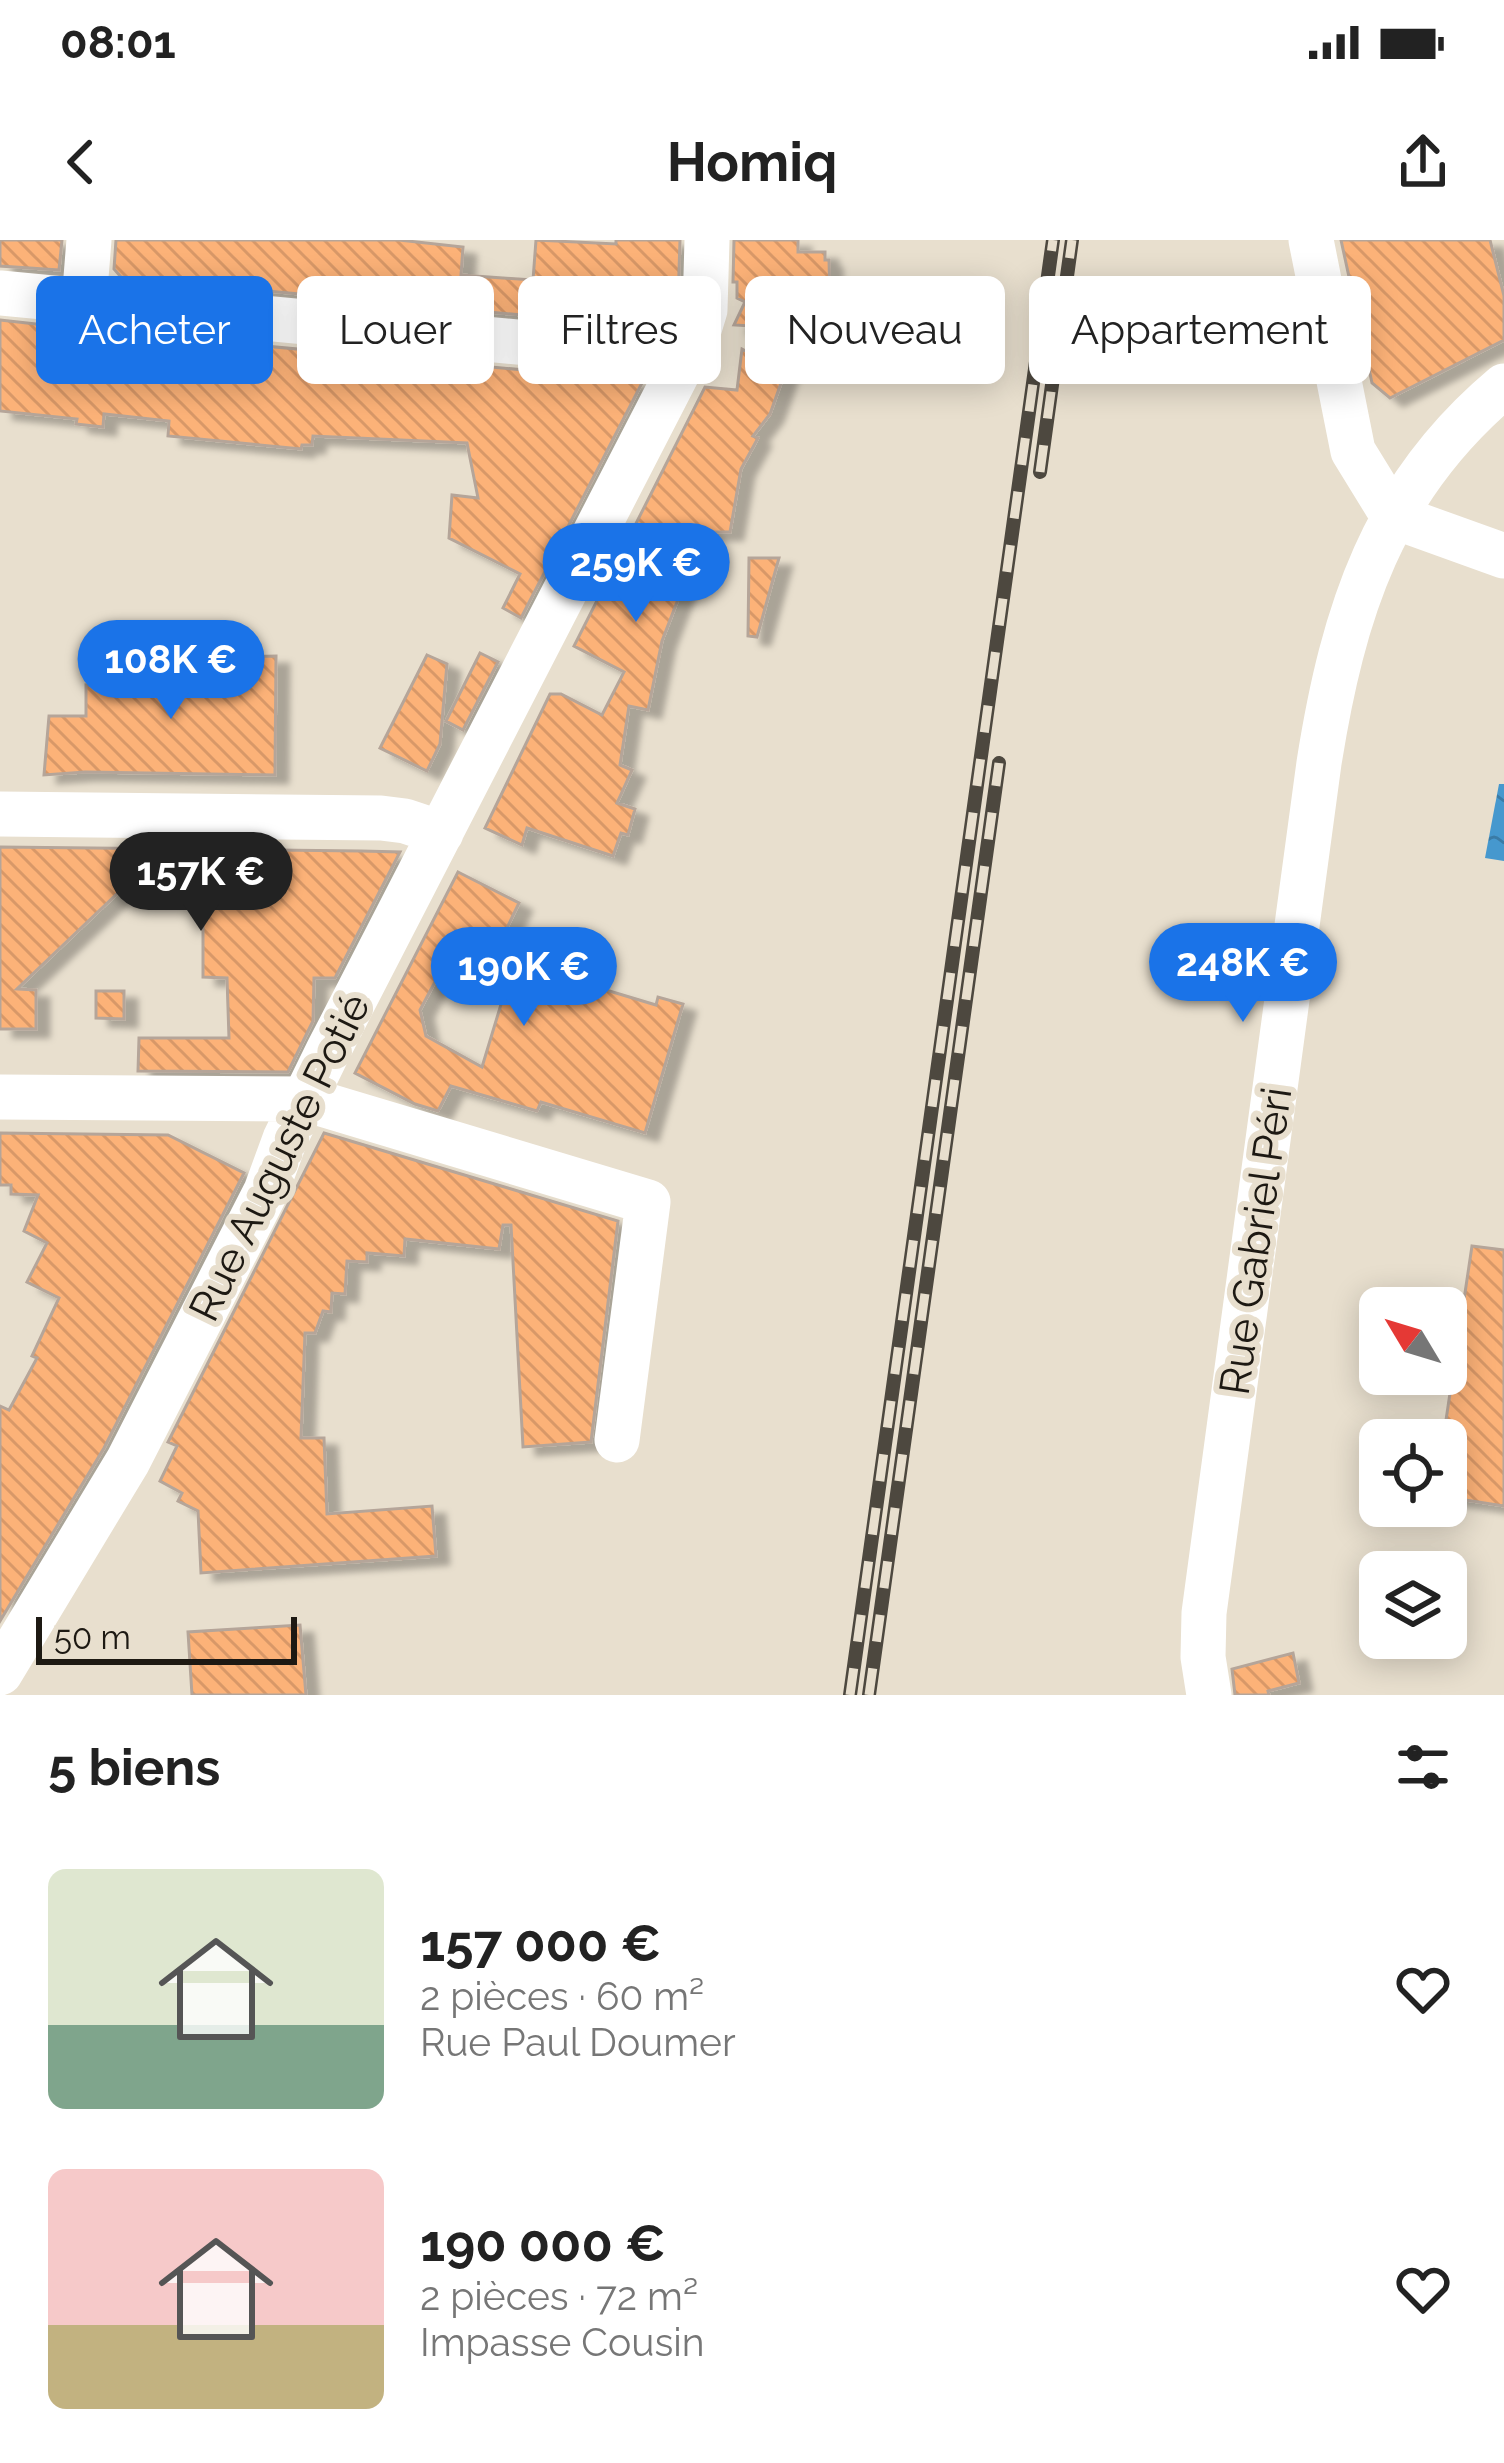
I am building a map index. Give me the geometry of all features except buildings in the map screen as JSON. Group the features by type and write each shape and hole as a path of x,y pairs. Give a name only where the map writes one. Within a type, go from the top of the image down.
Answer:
{"street":[{"path":"86,276 89,240"},
{"name":"Rue Auguste Potié","path":"706,276 707,240"},
{"path":"1311,240 1353,451 1393,516 1504,556"},
{"path":"0,293 36,297"},
{"path":"273,320 518,342"},
{"name":"Rue Auguste Potié","path":"0,1673 128,1461 266,1191 304,1099 672,384"},
{"name":"Rue Gabriel Péri","path":"1209,1695 1203,1657 1204,1613 1319,763 1349,620 1371,558 1393,516 1436,454 1504,386"},
{"path":"0,814 381,818 441,833"},
{"path":"0,1097 304,1099 648,1202 617,1440"}],"water":[{"path":"1499,784 1504,784 1504,861 1485,858"}],"railway":[{"path":"850,1695 1053,240"},
{"path":"1040,472 1072,240"},
{"path":"869,1695 999,763"}]}
